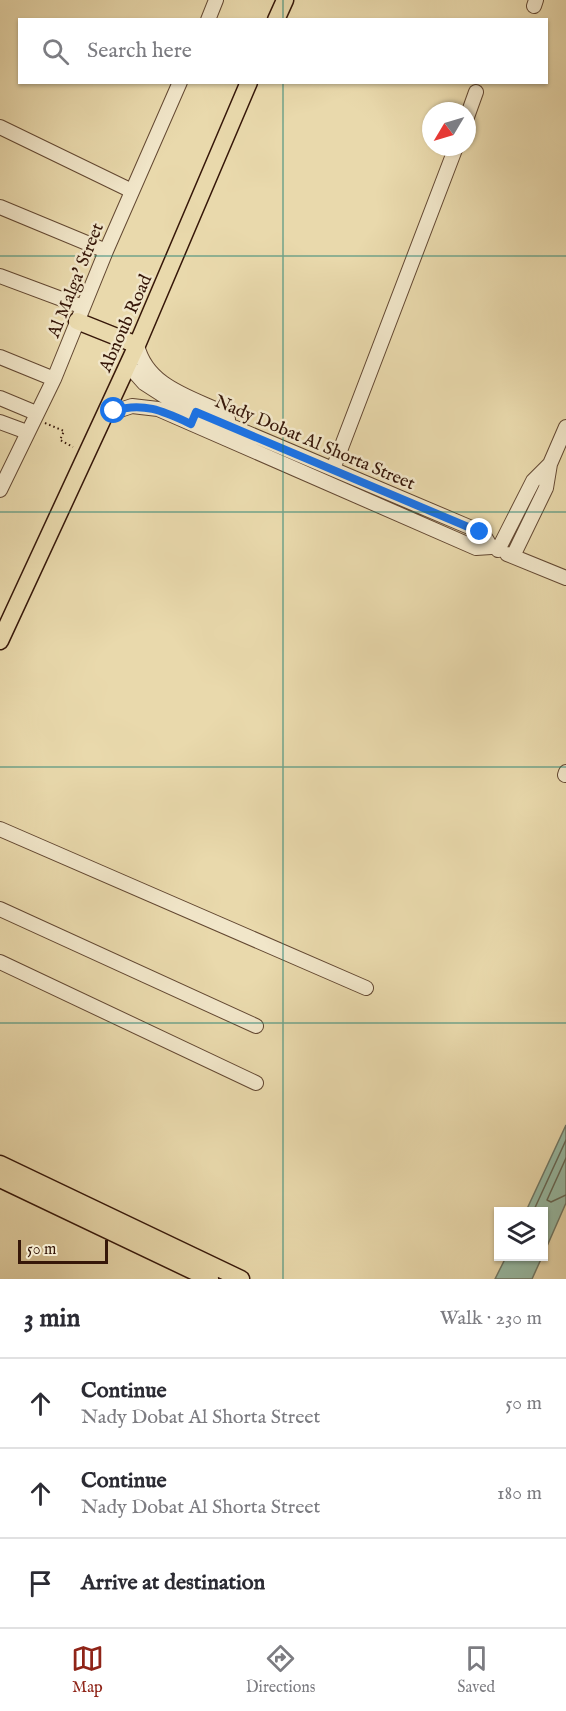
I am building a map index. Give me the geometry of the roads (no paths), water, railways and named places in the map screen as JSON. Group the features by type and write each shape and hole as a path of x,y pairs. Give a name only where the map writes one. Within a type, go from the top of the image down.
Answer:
{"main road":[{"path":"277,18 285,0"},
{"name":"Abnoub Road","path":"0,641 137,345 248,84"},
{"path":"82,318 116,337 137,345"},
{"path":"0,1164 241,1279"},
{"path":"0,1179 210,1279"}],"street":[{"path":"209,18 216,0"},
{"name":"Al Malga' Street","path":"0,490 27,432 40,418 54,379 82,318 106,251 179,84"},
{"path":"472,102 476,92"},
{"path":"0,127 132,191"},
{"path":"333,470 453,156"},
{"path":"0,207 106,251"},
{"path":"0,276 82,318"},
{"path":"137,345 143,364 154,378 225,414 228,419 227,425"},
{"path":"0,357 54,379"},
{"name":"Nady Dobat Al Shorta Street","path":"128,365 154,391 194,418 476,548 495,548"},
{"path":"0,398 40,418"},
{"name":"Nady Dobat Al Shorta Street","path":"105,415 123,408 149,407 227,425 474,529 495,548 566,578"},
{"path":"0,422 27,432"},
{"path":"513,556 546,488 550,464 566,427"},
{"path":"495,548 533,481 550,464"},
{"path":"0,829 366,988"},
{"path":"0,909 256,1026"},
{"path":"0,962 256,1083"}],"water":[{"path":"566,1125 566,1203 548,1244 548,1207 528,1207"},
{"path":"504,1261 540,1261 532,1279 495,1279"}]}
